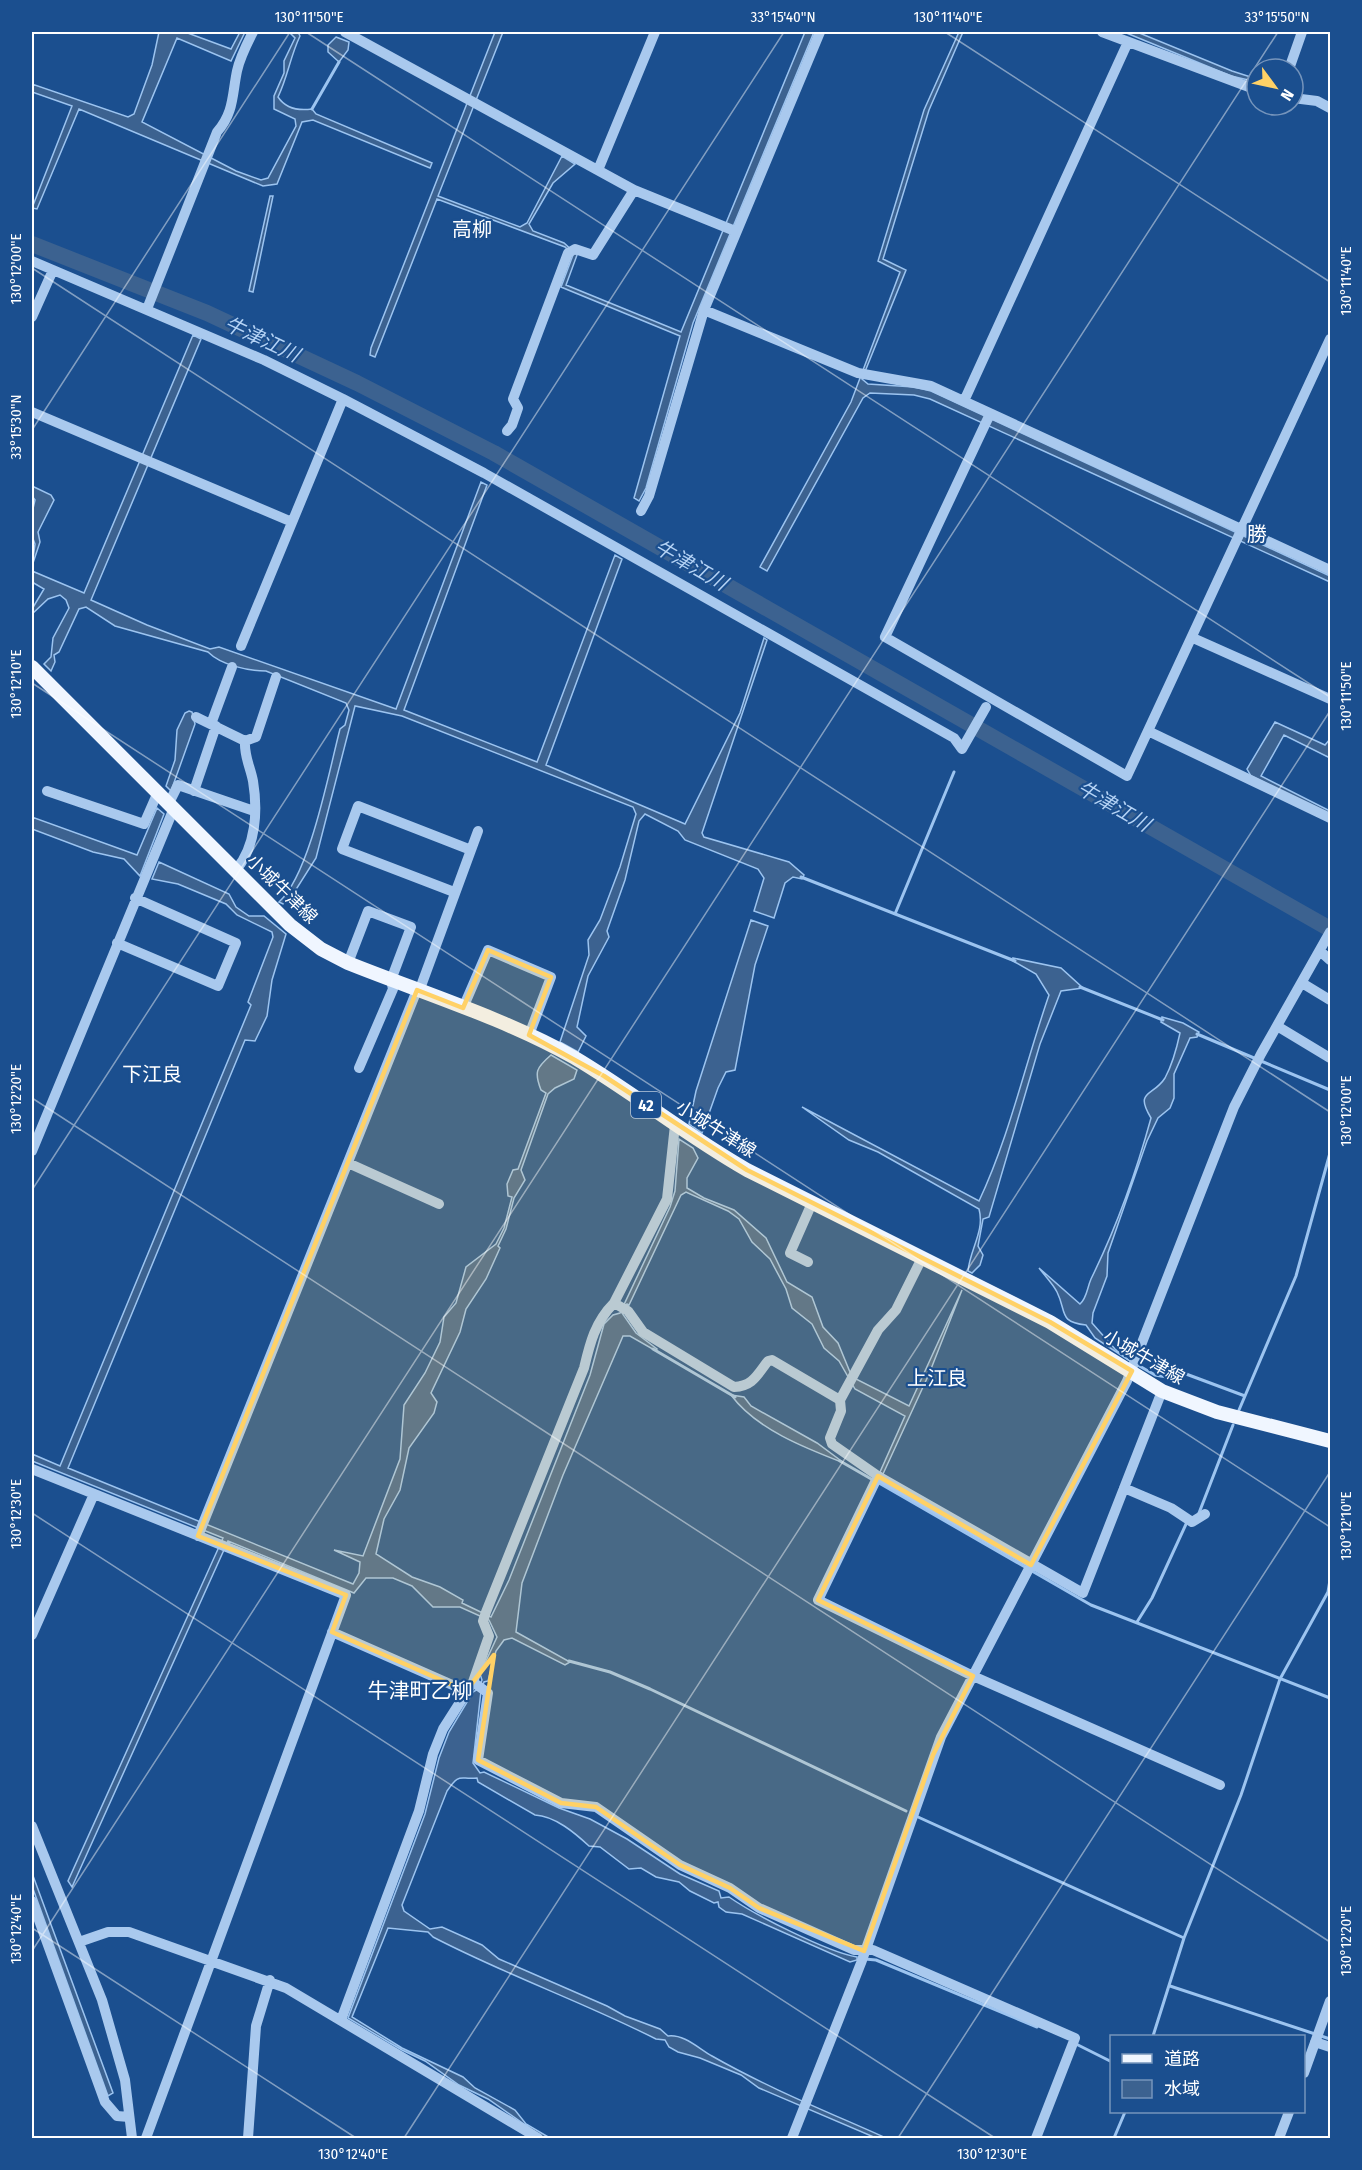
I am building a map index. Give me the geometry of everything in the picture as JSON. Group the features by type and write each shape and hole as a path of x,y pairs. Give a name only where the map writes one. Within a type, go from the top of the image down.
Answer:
{"main road":[{"name":"小城牛津線","path":"33,673 158,792 290,925 321,949 348,963 528,1035 585,1064 738,1165 1134,1366 1162,1391 1217,1412 1330,1441"}],"street":[{"path":"147,309 217,132 227,121 232,107 237,72 253,32"},
{"path":"345,32 634,190 735,231"},
{"path":"598,170 655,32"},
{"path":"641,511 649,496 704,310 735,231 820,32"},
{"path":"1102,32 1245,86"},
{"path":"1293,57 1302,32"},
{"path":"964,401 1128,42"},
{"path":"1305,100 1317,101 1330,108"},
{"path":"507,431 512,425 518,408 513,399 570,251 593,255 634,190"},
{"path":"32,261 264,360 343,399 484,473 771,634 954,738 962,749 986,707"},
{"path":"32,317 53,270"},
{"path":"704,310 862,374 931,386 1330,570"},
{"path":"990,414 885,638 1127,776 1330,339"},
{"path":"241,646 343,399"},
{"path":"32,412 292,522"},
{"path":"1193,638 1330,699"},
{"path":"194,791 232,668"},
{"path":"196,717 245,741 256,737 276,678"},
{"path":"972,687 979,701 986,707 992,709 1005,706"},
{"path":"1148,731 1330,818"},
{"path":"236,870 256,827 253,781 244,754 245,741"},
{"path":"32,1151 172,806 178,785 254,811"},
{"path":"47,791 144,824 158,792"},
{"path":"454,892 342,849 358,806 471,850"},
{"path":"198,1536 417,990 422,986 454,892 478,831"},
{"path":"117,943 218,986 236,943 135,898"},
{"path":"348,963 368,911 411,927 391,980 393,989 359,1068"},
{"path":"792,2139 863,1956 933,1755 1134,1366 1234,1107 1258,1059 1330,932"},
{"path":"463,1008 488,950 551,977 528,1035"},
{"path":"1320,951 1330,960"},
{"path":"1302,982 1330,1000"},
{"path":"1277,1026 1330,1058"},
{"path":"341,2020 420,1811 433,1754 443,1729 476,1686 489,1636 485,1616 584,1368 592,1335 603,1314 620,1306 667,1199 675,1125"},
{"path":"348,1163 439,1204"},
{"path":"808,1262 790,1253 812,1203"},
{"path":"922,1258 896,1310 878,1330 840,1400 841,1411 830,1438 832,1444 876,1481 1029,1569 1083,1593 1162,1391"},
{"path":"620,1306 644,1332 734,1387 744,1387 753,1382 768,1361 772,1360 840,1400"},
{"path":"32,1468 346,1595 146,2139"},
{"path":"876,1481 818,1600 973,1676 1220,1785"},
{"path":"1124,1488 1189,1520 1205,1514"},
{"path":"32,1635 94,1494"},
{"path":"332,1632 476,1686 488,1693 478,1760 561,1803 597,1807 680,1865 730,1888 759,1908 863,1956"},
{"path":"32,1826 109,2023 125,2080 132,2139"},
{"path":"32,1901 34,1916 105,2103 117,2116 129,2117"},
{"path":"79,1942 118,1930 270,1980 341,2020 538,2139"},
{"path":"863,1956 873,1950 1073,2043 1036,2139"},
{"path":"248,2139 256,2026 270,1980"},
{"path":"1305,2070 1330,2001"},
{"path":"1317,2038 1330,2047"},
{"path":"1279,2139 1289,2113"}],"highlighted area":[{"path":"488,950 551,977 529,1035 604,1076 747,1170 1050,1322 1132,1371 1031,1565 878,1476 818,1600 973,1676 933,1755 864,1951 759,1908 730,1888 680,1865 596,1807 561,1803 478,1760 494,1655 466,1691 332,1632 346,1595 198,1536 417,990 463,1008"}],"water":[{"path":"159,32 185,32 231,49 240,32 245,32 231,61 177,38 142,122 236,171 261,180 268,178 296,126 295,119 274,109 274,96 284,73 284,61 295,38 289,32 298,32 300,36 278,97 281,101 293,108 312,109 316,114 432,163 430,168 313,120 302,122 277,184 263,186 79,109 37,209 32,208 72,106 32,92 32,84 128,117 134,114 152,65"},
{"path":"495,32 503,32 438,196 520,227 527,223 562,156 575,164 553,183 529,224 533,231 564,243 577,255 566,285 681,332 805,32 814,32 693,323 646,488 639,501 634,498 680,336 561,287 573,255 565,247 437,199 375,357 370,355"},
{"path":"959,32 963,32 929,110 883,259 906,270 862,379 868,384 914,387 931,391 1330,576 1330,582 930,399 914,395 870,393 863,398 767,571 760,567 851,402 900,272 878,261 924,110"},
{"path":"1124,32 1137,32 1245,75 1245,79 1231,76"},
{"path":"336,37 349,42 348,50 339,62 328,52 328,45"},
{"path":"270,196 273,196 253,292 249,291"},
{"path":"193,335 201,339 91,600 210,649 219,647 396,709 481,482 487,485 404,710 537,762 615,555 622,559 546,765 685,824 740,713 764,638 767,640 702,833 704,837 789,862 804,875 802,879 793,877 785,883 774,918 754,911 764,878 758,869 685,840 678,831 645,814 639,821 625,880 607,931 609,937 588,976 577,1027 586,1036 578,1052 560,1042 589,955 588,940 600,920 620,867 636,814 633,807 402,716 355,706 316,858 290,899 283,904 279,902 290,888 309,846 340,729 345,725 349,710 346,703 266,671 235,666 213,657 208,652 115,626 86,607 79,609 59,652 54,655 55,662 51,671 44,664 51,657 53,638 69,608 66,600 60,595 48,599 32,614 32,609 44,589 32,582 32,571 84,593"},
{"path":"32,486 51,495 54,500 38,532 40,542 32,566 35,544 32,536 32,513 35,500 32,496"},
{"path":"192,712 195,724 171,791 166,786 175,760 177,730 185,713"},
{"path":"1275,722 1325,745 1330,739 1330,758 1284,735 1261,776 1330,811 1330,815 1251,776 1247,769"},
{"path":"157,808 164,814 140,876 124,859 93,852 32,829 32,817 137,855"},
{"path":"159,862 229,894 236,907 249,916 264,916 286,934 272,980 267,1016 255,1041 245,1040 68,1468 353,1584 359,1573 360,1562 334,1550 363,1556 400,1459 404,1405 425,1373 440,1342 444,1317 456,1303 466,1267 496,1244 504,1228 512,1197 508,1196 507,1184 513,1170 518,1169 546,1093 541,1090 537,1074 539,1067 551,1055 577,1070 574,1079 548,1094 521,1170 525,1180 514,1198 506,1229 498,1246 500,1248 486,1279 466,1309 460,1332 431,1393 437,1402 434,1413 409,1448 400,1490 384,1519 376,1554 412,1577 440,1587 463,1600 462,1603 491,1617 509,1580 590,1375 604,1324 613,1315 620,1313 670,1207 675,1191 679,1139 693,1148 698,1158 687,1178 687,1188 704,1198 734,1210 766,1238 787,1282 812,1297 823,1327 838,1343 852,1377 909,1406 962,1290 929,1374 883,1474 880,1472 905,1416 855,1389 839,1361 824,1348 812,1324 792,1308 786,1289 770,1259 752,1242 739,1219 728,1211 686,1192 681,1195 629,1305 627,1304 622,1313 636,1333 657,1349 656,1351 630,1336 623,1336 563,1475 522,1583 516,1632 570,1662 565,1665 512,1638 504,1640 496,1651 488,1681 484,1682 481,1691 473,1763 480,1773 484,1772 559,1808 590,1819 627,1839 680,1874 719,1891 721,1898 729,1897 792,1932 828,1948 857,1957 857,1960 850,1962 742,1914 726,1912 719,1907 718,1902 714,1903 690,1891 679,1882 656,1877 641,1868 629,1869 600,1847 589,1846 564,1826 550,1818 535,1815 478,1782 477,1778 457,1779 447,1791 402,1905 404,1911 430,1929 442,1927 482,1945 499,1959 625,2016 660,2029 668,2036 685,2039 755,2079 886,2138 876,2138 759,2088 741,2075 700,2058 678,2052 669,2047 665,2040 656,2039 488,1964 433,1937 428,1932 388,1928 352,2017 402,2048 463,2077 475,2088 515,2110 526,2124 550,2138 544,2138 488,2099 459,2085 425,2061 348,2018 425,1814 439,1758 449,1732 473,1692 478,1689 482,1680 480,1674 497,1637 489,1620 460,1607 433,1607 412,1586 393,1578 366,1578 354,1593 228,1541 72,1887 68,1881 223,1538 32,1461 32,1454 60,1466 251,1005 248,1002 273,937 272,932 237,915 226,904 178,884 152,879"},
{"path":"751,920 768,926 755,965 735,1070 726,1072 702,1133 689,1124 696,1091"},
{"path":"1013,958 1061,968 1083,988 1061,991 1040,1044 989,1217 983,1219 978,1246 983,1255 980,1265 972,1273 968,1271 979,1232 979,1209 878,1152 849,1140 802,1107 979,1201 1000,1151 1049,995 1036,974 1013,961"},
{"path":"1162,1017 1183,1023 1199,1032 1197,1037 1190,1038 1174,1074 1174,1098 1170,1108 1158,1118 1147,1141 1108,1253 1107,1276 1093,1313 1092,1323 1115,1349 1130,1361 1095,1338 1086,1325 1067,1319 1057,1292 1039,1268 1080,1304 1082,1302 1117,1220 1145,1139 1151,1118 1144,1103 1145,1098 1165,1078 1176,1050 1180,1033 1161,1022"},
{"path":"731,1395 744,1397 751,1406 817,1443 844,1463 767,1428 741,1407"},
{"path":"32,1873 113,2093 108,2096 32,1886"}],"waterway":[{"path":"312,109 339,62"},
{"name":"牛津江川","path":"32,244 207,313 357,383 494,453 1330,929"},
{"path":"895,914 954,772"},
{"path":"801,877 1015,961"},
{"path":"1080,987 1163,1020"},
{"path":"1197,1034 1254,1058"},
{"path":"1261,1061 1330,1090"},
{"path":"1239,1410 1296,1276 1330,1153"},
{"path":"653,1349 735,1397"},
{"path":"1136,1364 1155,1375 1173,1378 1178,1371 1245,1396"},
{"path":"1199,1513 1233,1425"},
{"path":"840,1461 873,1480"},
{"path":"879,1483 1091,1605 1330,1698"},
{"path":"1137,1622 1152,1598 1187,1522"},
{"path":"1153,2035 1184,1938 1241,1795 1280,1679 1328,1592 1330,1580"},
{"path":"569,1661 610,1672 650,1689 906,1811"},
{"path":"918,1817 1184,1938"},
{"path":"865,1959 876,1960 1037,2027"},
{"path":"1170,1986 1315,2034"},
{"path":"1321,2036 1330,2039"},
{"path":"1076,2044 1110,2061"},
{"path":"1114,2138 1125,2113"}],"district":[{"name":"高柳","path":"472,229"},
{"name":"勝","path":"1257,534"},
{"name":"下江良","path":"152,1074"},
{"name":"上江良","path":"937,1378"},
{"name":"牛津町乙柳","path":"420,1691"}]}
